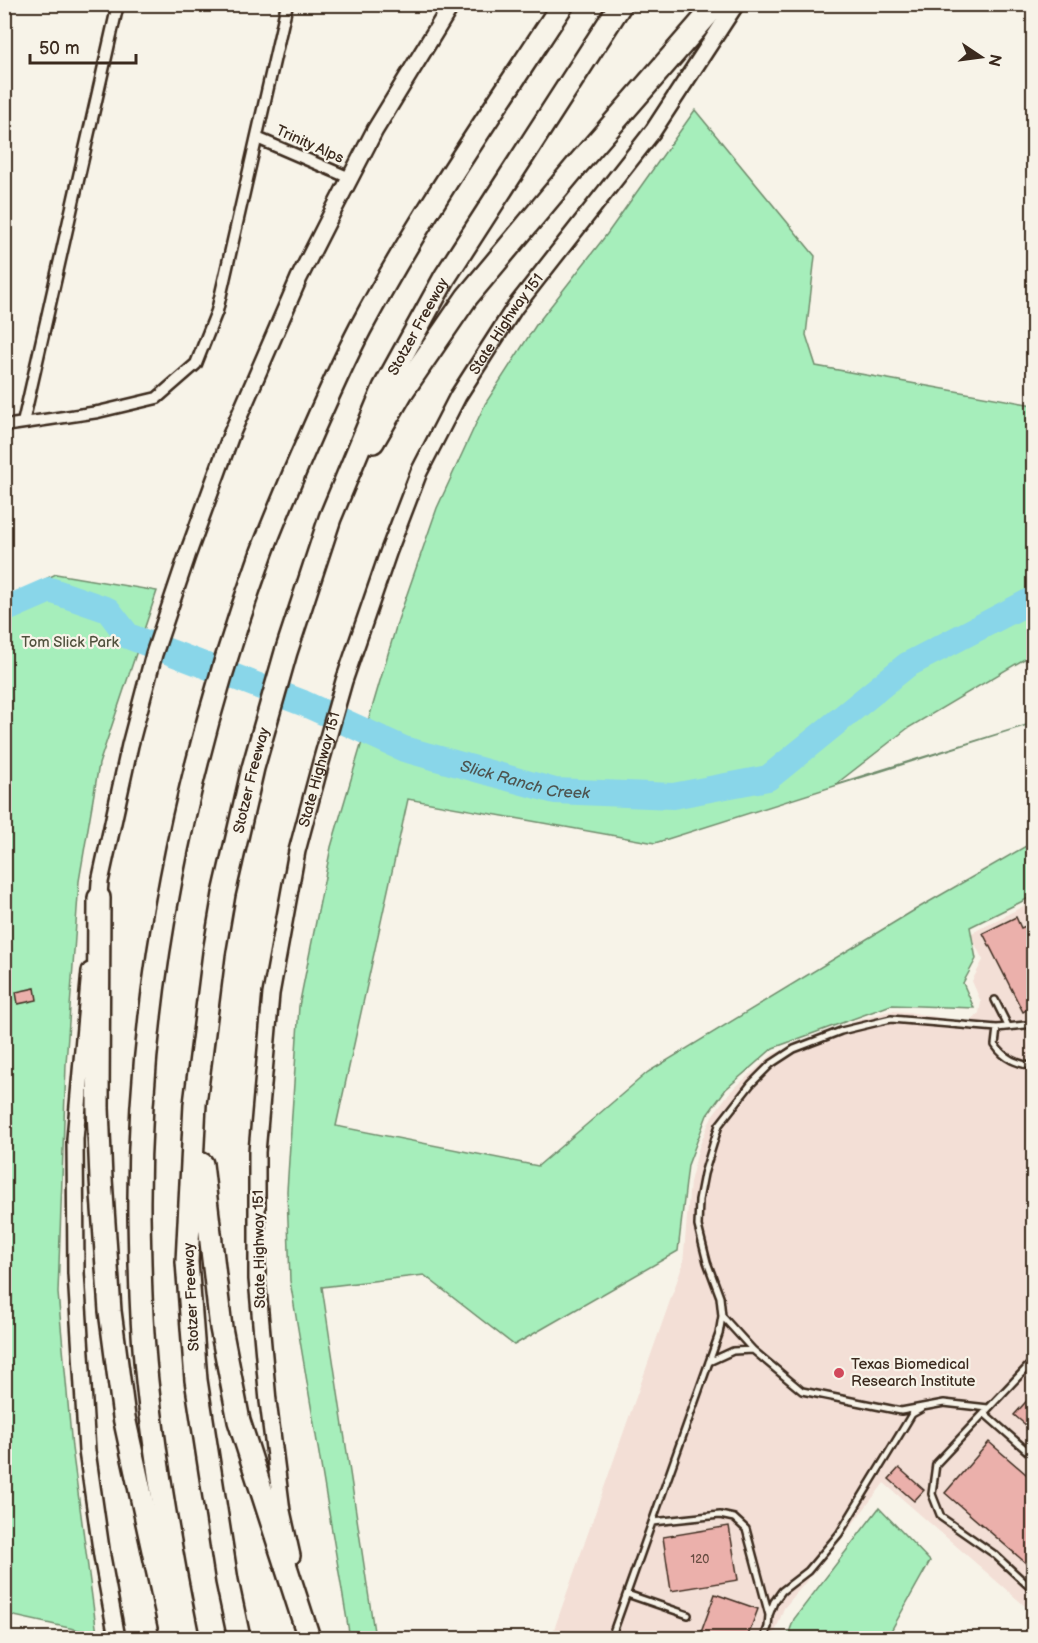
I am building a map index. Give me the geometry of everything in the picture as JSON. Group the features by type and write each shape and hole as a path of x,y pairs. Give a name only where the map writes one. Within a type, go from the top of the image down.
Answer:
{"highway":[{"path":"188,1638 168,1534 147,1378 139,1212 143,1104 163,925 197,760 263,549 324,403 361,329 417,228 563,4"},
{"name":"Stotzer Freeway","path":"239,1638 227,1581 196,1380 187,1262 195,1104 214,952 224,894 253,768 286,652 330,518 384,388 446,277 621,4"},
{"path":"330,518 402,392 467,297 577,165 717,4"},
{"path":"99,898 98,1108 110,1311 124,1417 172,1638"},
{"path":"195,1104 221,1328 239,1421 309,1638"}],"main road":[{"path":"117,1638 102,1556 87,1451 76,1273 75,1139 99,898 130,745 154,654 187,556 231,435 272,339 299,278 375,130 452,4"},
{"name":"State Highway 151","path":"309,1638 282,1511 268,1401 257,1278 257,1152 272,994 297,851 344,681 388,553 419,472 458,396 515,307 653,131 736,4"}],"street":[{"path":"23,423 118,4"},
{"path":"4,426 98,412 157,398 196,364 217,311 287,4"},
{"name":"Trinity Alps","path":"258,138 350,178"}],"lane":[{"path":"995,1000 1008,1026"},
{"path":"610,1638 719,1334 722,1316 720,1297 707,1262 698,1226 699,1200 704,1174 719,1125 751,1084 771,1064 794,1049 841,1031 891,1019 997,1028 1034,1024"},
{"path":"997,1028 995,1045 1002,1056 1012,1062 1034,1067"},
{"path":"722,1316 753,1350 802,1390 901,1411 944,1403 986,1411 1034,1457"},
{"path":"709,1362 733,1352 753,1350"},
{"path":"1034,1360 936,1464 932,1494 941,1517 994,1554 1034,1591"},
{"path":"764,1638 774,1602 782,1591 808,1570 839,1534 912,1414 925,1407"},
{"path":"653,1522 720,1515 734,1518 746,1528 769,1615"},
{"path":"627,1594 688,1615"}],"shaded area":[{"name":"Texas Biomedical Research Institute","path":"1033,901 1033,1613 884,1483 784,1608 773,1638 551,1638 683,1264 690,1182 699,1147 712,1116 730,1092 773,1054 862,1019 890,1011 969,1023 979,1013 981,1002 972,981 983,960 970,934"}],"green space":[{"path":"695,110 815,256 806,335 816,366 1033,405 1033,654 908,728 836,784 1033,723 655,843 408,799 336,1126 538,1166 648,1072 913,911 1033,842 1033,896 970,927 976,959 963,983 974,1008 891,1005 773,1048 726,1089 707,1115 688,1165 678,1251 514,1345 424,1275 322,1287 375,1638 350,1638 290,1281 287,1191 299,1006 331,847 398,620 437,508 485,404 536,325 607,234"},
{"name":"Tom Slick Park","path":"56,574 157,591 99,764 79,881 66,1064 58,1293 72,1448 97,1634 5,1614 5,598"},
{"path":"879,1508 930,1561 887,1638 787,1638 794,1619"}],"building":[{"path":"1016,917 1021,928 1028,925 1034,938 1034,1006 1023,1012 983,933"},
{"path":"35,988 37,1000 18,1004 16,992"},
{"path":"1034,1393 1034,1432 1014,1415"},
{"path":"989,1442 1034,1481 1034,1570 945,1493"},
{"path":"899,1468 924,1490 914,1501 889,1479"},
{"path":"729,1526 738,1580 671,1591 663,1537"},
{"path":"715,1594 758,1609 747,1638 699,1638"}],"waterway":[{"name":"Slick Ranch Creek","path":"4,610 50,590 108,610 128,636 303,703 404,749 555,791 673,796 768,778 907,665 1034,599"}],"place":[{"name":"Texas Biomedical Research Institute","path":"839,1373"}]}
